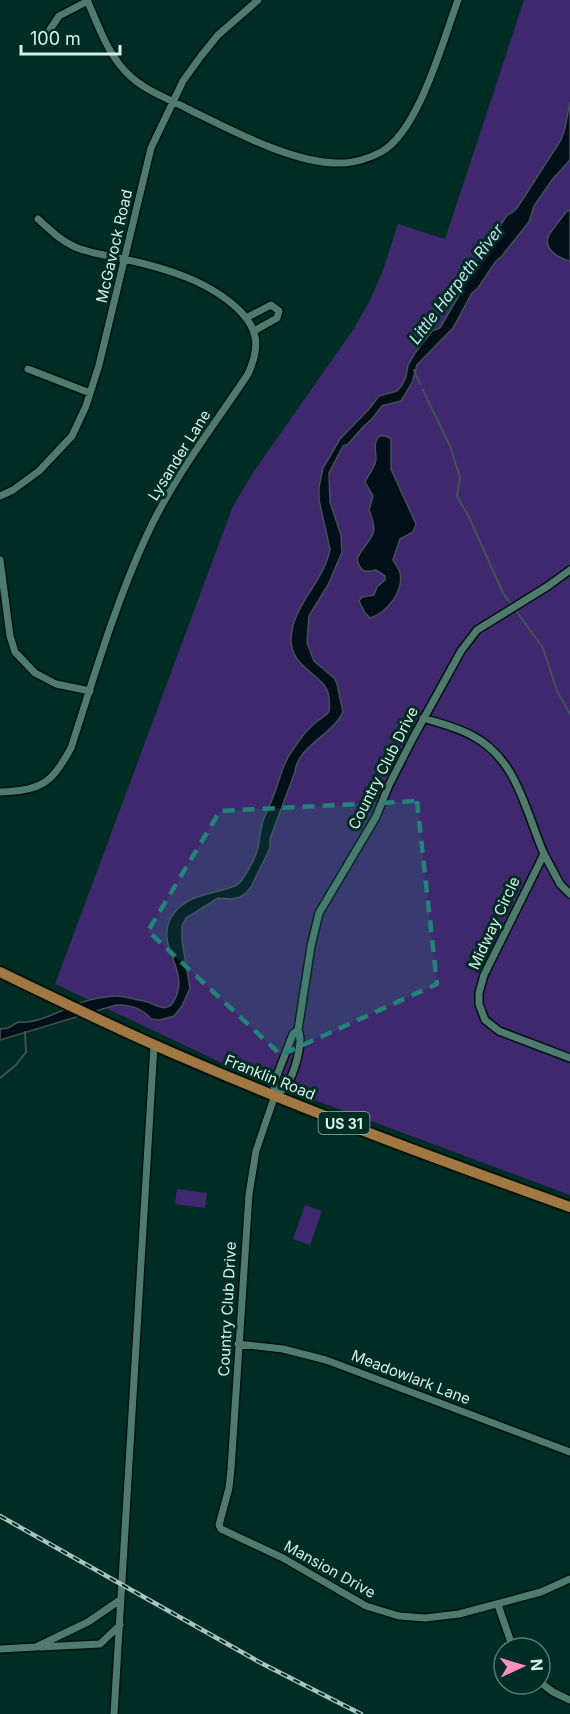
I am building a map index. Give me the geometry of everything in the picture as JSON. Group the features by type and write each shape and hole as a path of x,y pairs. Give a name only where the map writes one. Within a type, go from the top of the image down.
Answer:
{"main road":[{"name":"Franklin Road","path":"0,972 120,1030 275,1095 570,1207"}],"street":[{"name":"McGavock Road","path":"0,496 14,490 39,471 72,436 90,393 125,260 151,148 183,81 218,35 258,0"},
{"path":"47,34 59,16 87,1 105,43 130,76 174,102 249,139 303,158 342,164 382,151 401,135 413,117 458,0"},
{"path":"38,219 59,239 76,247 94,254 166,270 201,283 226,297 246,318 254,331 277,318 279,311 271,305 246,318"},
{"name":"Lysander Lane","path":"0,792 42,785 57,772 71,748 124,588 147,534 172,489 248,374 255,358 256,335 254,331"},
{"path":"28,369 90,393"},
{"path":"0,560 10,636 15,652 35,673 56,684 90,691"},
{"name":"Country Club Drive","path":"275,1095 286,1087 301,1043 302,1036 298,1030 312,939 320,913 376,817 389,785 456,658 472,635 570,570"},
{"path":"423,718 470,734 502,759 517,782 544,854 556,878 570,894"},
{"name":"Midway Circle","path":"544,854 484,975 479,993 479,1004 485,1020 499,1031 570,1058"},
{"name":"Country Club Drive","path":"219,1527 231,1475 249,1194 258,1144 275,1095 274,1083 293,1034 298,1030"},
{"path":"114,1714 154,1045"},
{"name":"Meadowlark Lane","path":"238,1344 283,1349 316,1356 570,1452"},
{"name":"Mansion Drive","path":"219,1527 230,1535 283,1558 360,1603 399,1616 425,1618 459,1614 541,1592 570,1579"},
{"path":"36,1647 88,1622 120,1600"},
{"path":"498,1605 509,1636"},
{"path":"0,1649 100,1644 120,1625"},
{"path":"552,1691 570,1700"}],"highlighted area":[{"path":"417,801 437,984 281,1055 148,931 220,811"}],"shaded area":[{"path":"524,0 570,0 570,1195 298,1094 224,1064 55,984 233,506 254,471 353,330 382,273 398,224 445,239"},
{"path":"570,102 570,160 552,180 534,206 529,222 472,293 453,328 417,365 412,383 401,401 382,406 348,444 343,446 329,473 330,502 341,535 342,552 328,585 309,616 307,643 314,661 334,678 343,712 331,728 308,748 297,763 270,839 270,848 251,887 240,897 218,898 186,918 182,926 182,941 190,988 182,1006 174,1016 160,1020 151,1019 136,1008 116,1005 0,1040 0,1029 8,1028 18,1022 44,1018 92,999 121,996 165,1008 172,1004 179,987 167,935 168,925 174,913 191,900 230,888 242,880 257,852 263,821 287,758 308,730 329,711 329,697 326,689 321,681 299,662 291,643 295,619 323,570 330,549 319,500 323,468 340,439 379,396 397,391 402,385 408,365 415,353 432,331 440,328 461,292 464,282 507,215 517,208 561,140"},
{"path":"570,210 570,261 554,253 547,242 551,232"},
{"path":"379,436 391,439 391,469 416,524 413,532 400,539 393,560 401,580 397,594 388,606 370,618 359,601 362,597 374,595 377,587 385,580 385,576 376,570 364,570 357,559 372,537 374,527 369,510 373,496 365,482 376,460 375,444"},
{"path":"177,1189 207,1193 205,1208 175,1204"},
{"path":"305,1205 322,1211 310,1245 293,1239"}],"waterway":[{"path":"414,370 420,384"},
{"path":"423,390 450,446 460,477 457,496 469,517 503,593 543,648 557,691 570,714"},
{"path":"0,1078 16,1065 26,1052 25,1032"}],"railway":[{"path":"0,1516 261,1663 361,1714"}],"water label":[{"name":"Little Harpeth River","path":"456,284"}]}
